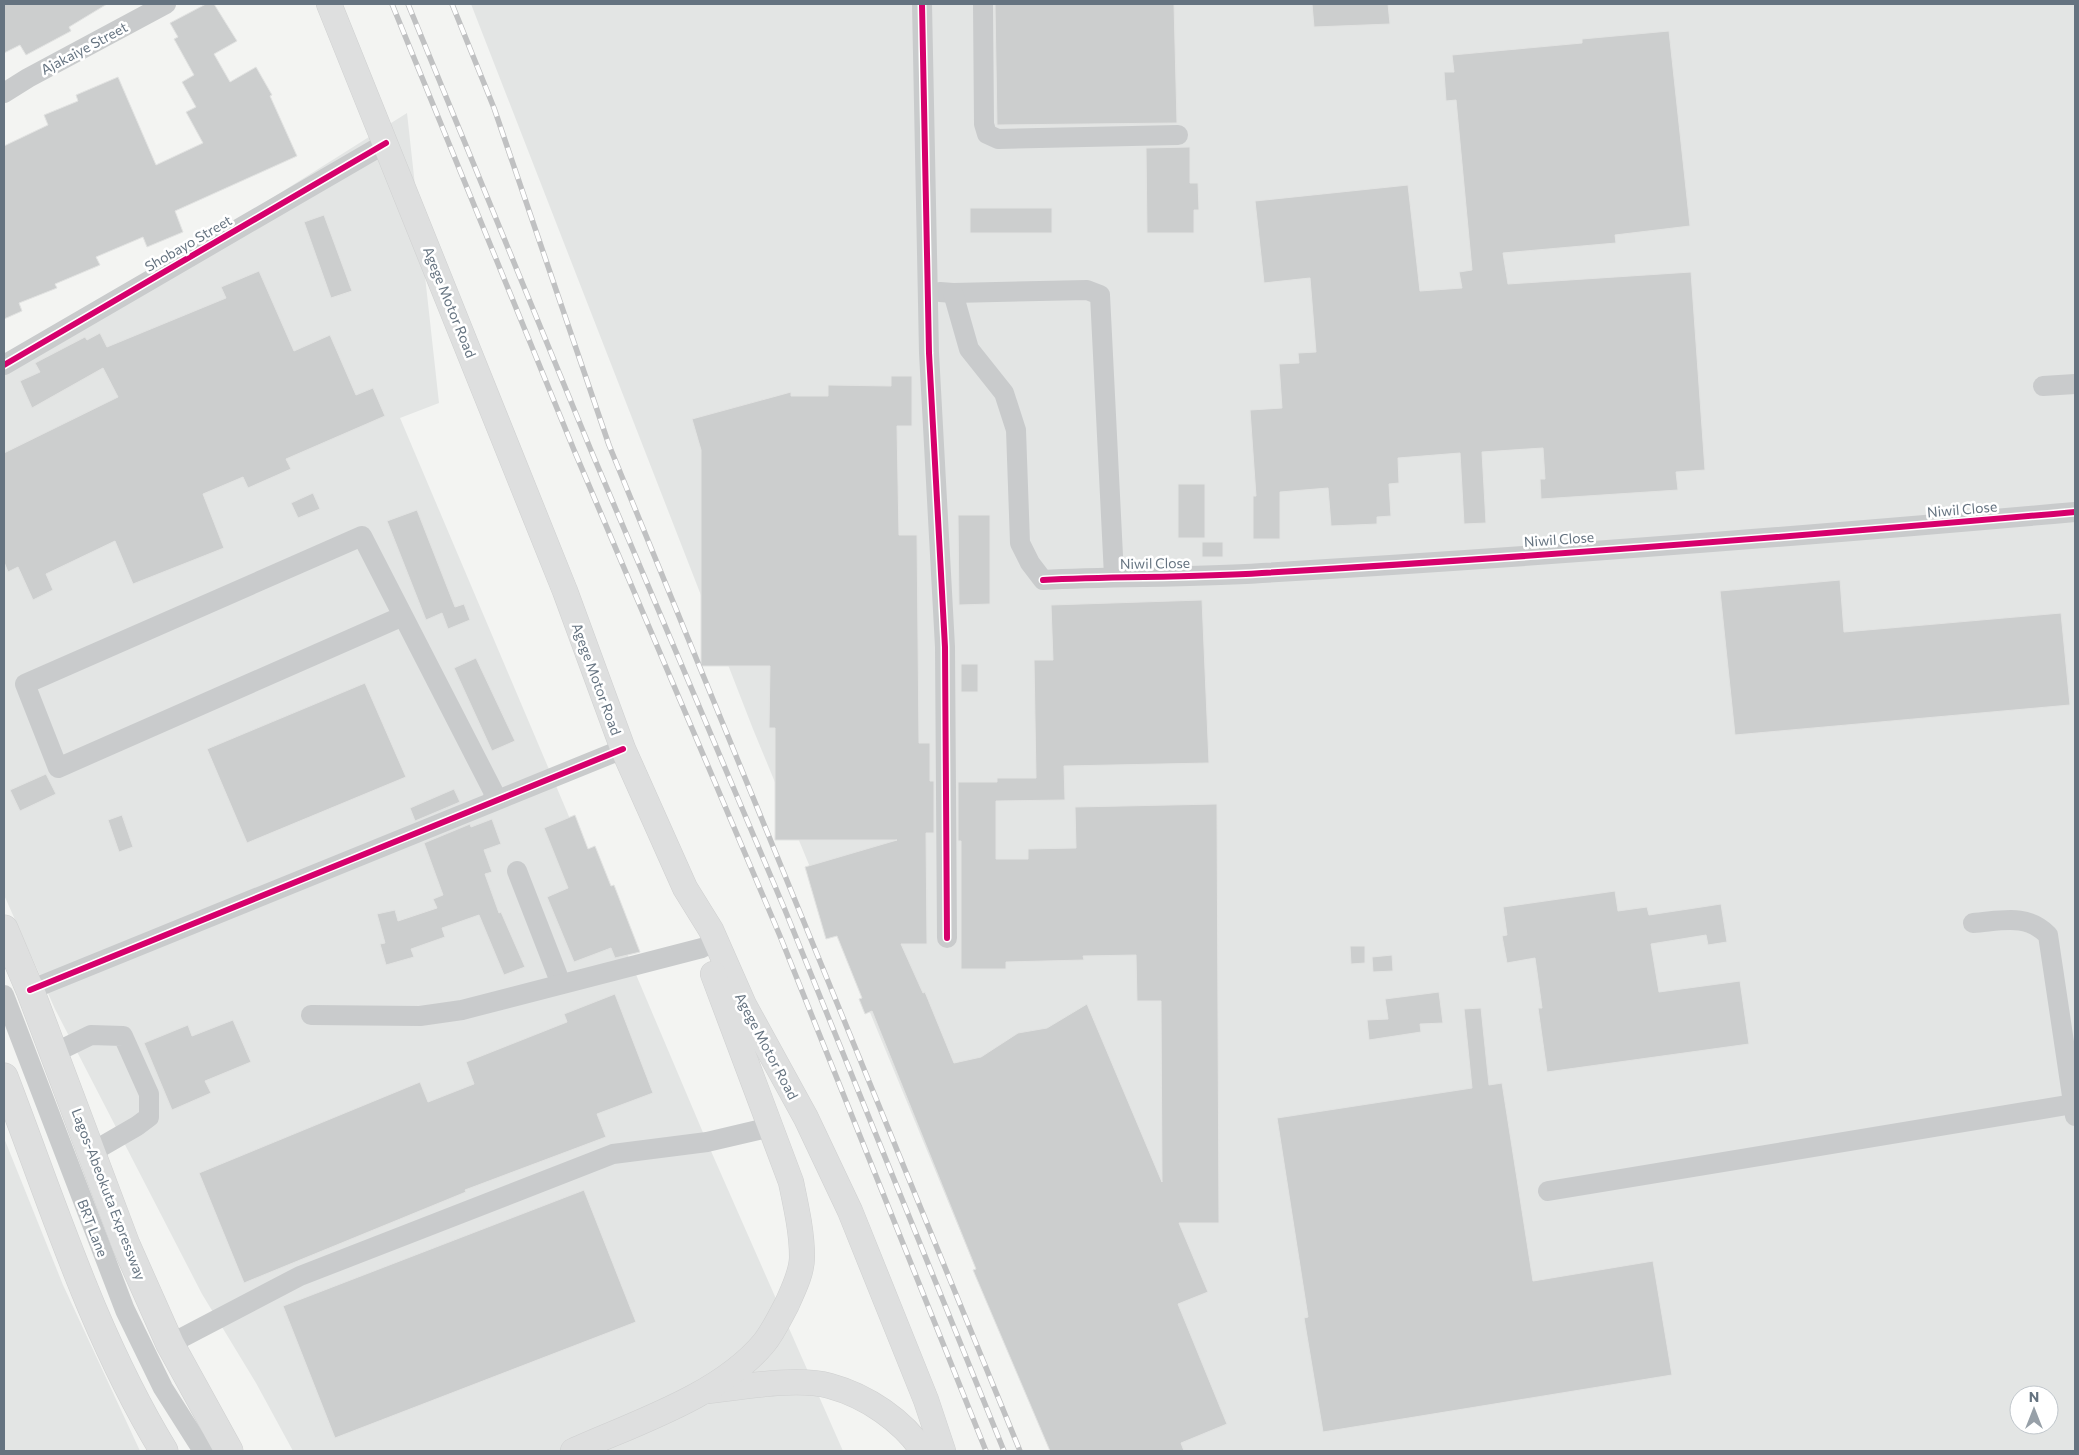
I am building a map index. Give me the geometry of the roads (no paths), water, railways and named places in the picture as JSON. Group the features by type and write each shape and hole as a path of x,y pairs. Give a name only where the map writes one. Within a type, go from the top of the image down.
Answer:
{"highway":[{"name":"Lagos-Abeokuta Expressway","path":"4,929 30,990 126,1245 170,1344 222,1450"},
{"path":"4,1077 97,1318 150,1428 164,1451"}],"main road":[{"name":"Agege Motor Road","path":"329,4 565,591 623,749 685,888 710,930 744,1005 806,1118 850,1211 926,1400 943,1451"},
{"path":"573,1451 705,1392 741,1365 764,1343 780,1318 794,1288 802,1259 799,1216 791,1182 702,948 685,888"},
{"path":"705,1392 785,1383 830,1386 871,1403 911,1434 923,1451"}],"street":[{"name":"Ajakaiye Street","path":"4,93 28,78 166,4"},
{"path":"922,4 929,353 945,647 947,938"},
{"path":"982,4 984,124 987,134 998,138 1178,135"},
{"path":"4,76 28,78"},
{"name":"Shobayo Street","path":"4,364 386,143"},
{"path":"928,290 953,293 1088,290 1100,295 1114,576"},
{"name":"Niwil Close","path":"953,293 969,349 1004,393 1016,430 1020,543 1030,563 1044,580 1114,576 1268,573 1867,530 2075,512"},
{"path":"2042,386 2075,384"},
{"path":"403,616 58,768 25,684 362,536 493,791 494,800"},
{"path":"30,990 623,749"},
{"path":"517,871 561,984"},
{"path":"1548,1191 2074,1110 2048,935 2039,926 2025,920 1973,922"},
{"path":"312,1015 397,1016 438,1014 462,1010 702,948"},
{"name":"BRT Lane","path":"4,994 125,1310 163,1388 222,1450"},
{"path":"54,1053 91,1035 123,1036 149,1094 149,1117 92,1152"},
{"path":"170,1344 300,1276 613,1154 707,1142 771,1127"}],"railway":[{"path":"392,4 574,450 780,936 986,1451"},
{"path":"408,4 590,448 785,910 1004,1451"},
{"path":"452,4 494,108 609,445 1020,1451"}]}
